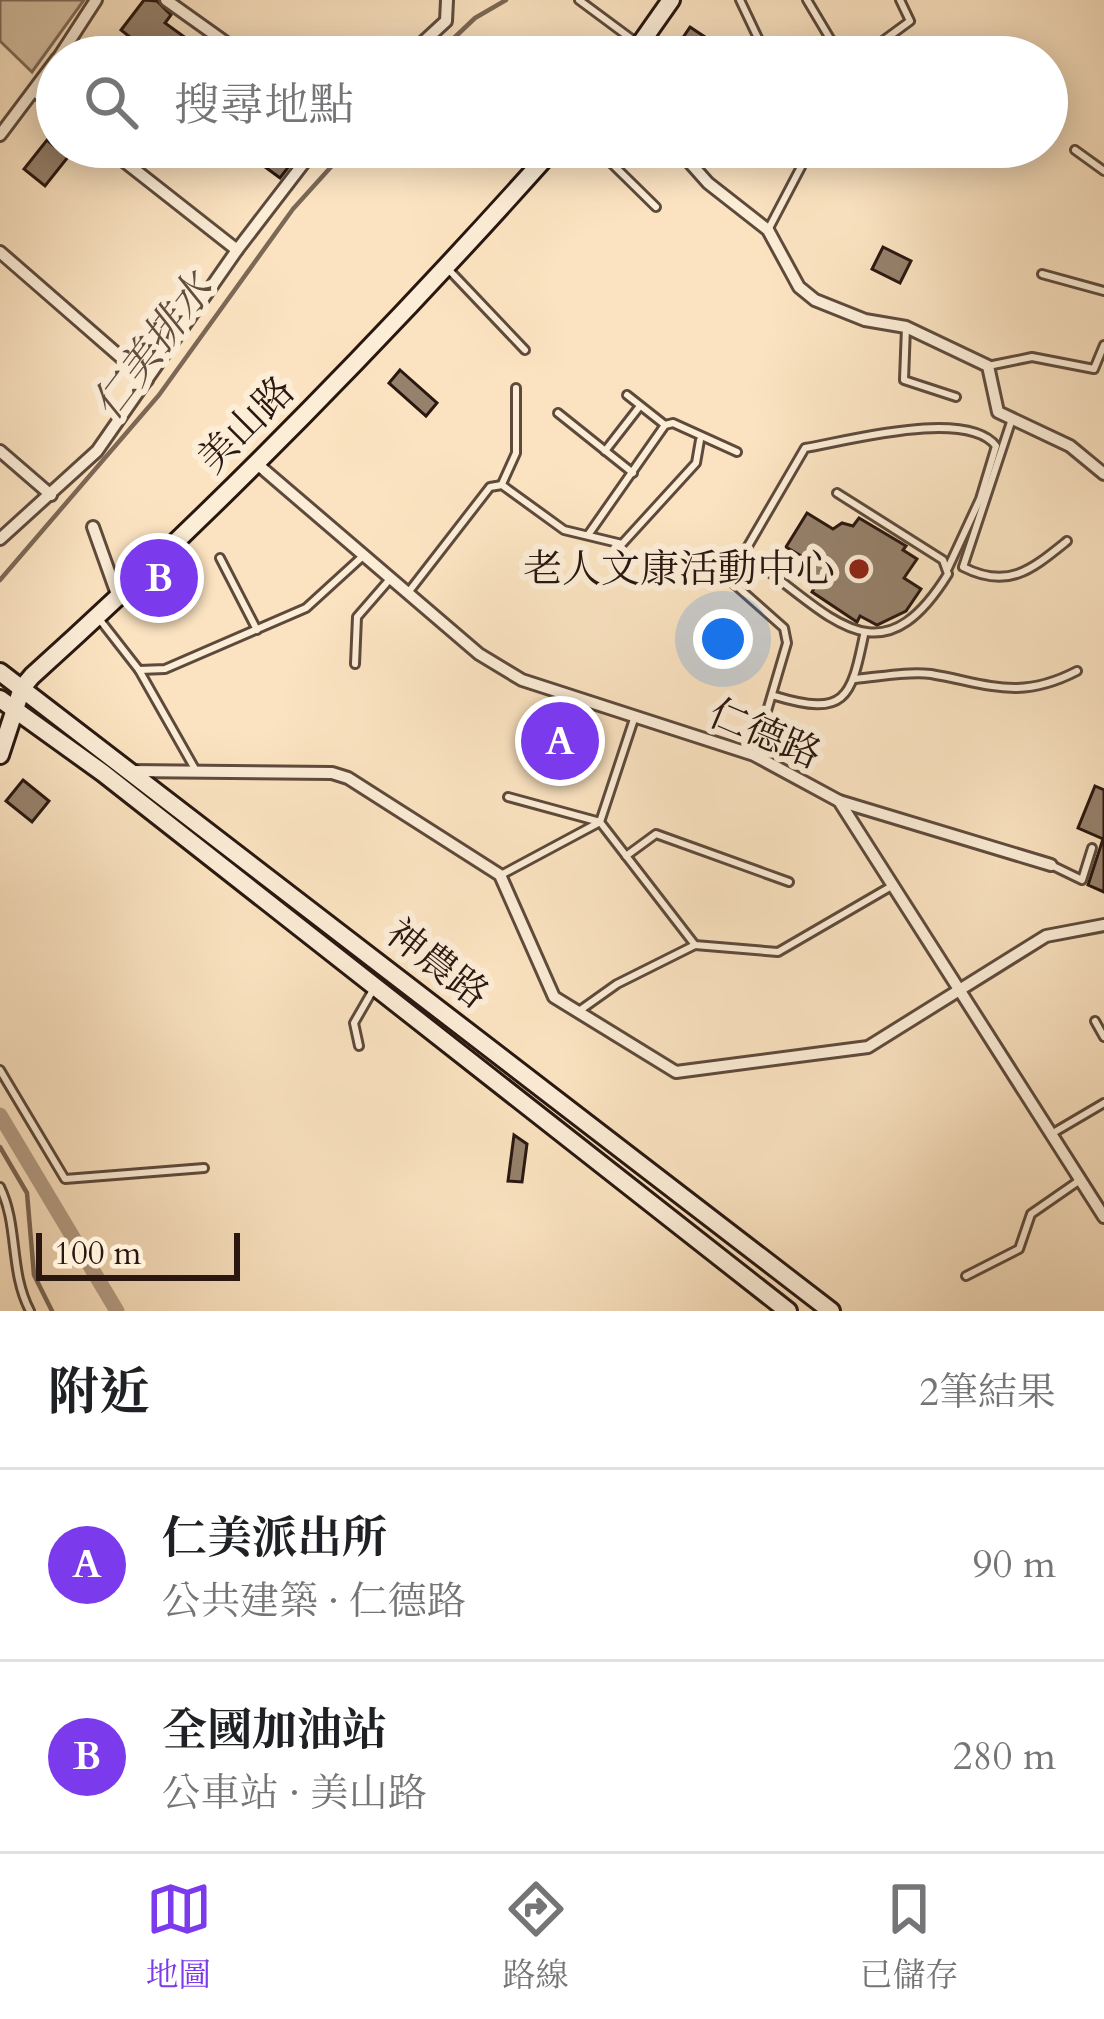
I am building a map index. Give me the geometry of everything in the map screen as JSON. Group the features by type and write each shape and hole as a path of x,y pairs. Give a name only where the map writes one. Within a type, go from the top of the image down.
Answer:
{"street":[{"path":"72,36 96,0"},
{"path":"166,0 216,36"},
{"path":"430,36 446,22 447,0"},
{"path":"646,36 671,0"},
{"path":"0,135 36,92"},
{"path":"133,168 237,250"},
{"path":"0,538 97,451 300,168"},
{"name":"美山路","path":"0,755 5,709 22,688 256,464 447,268 536,168"},
{"path":"694,168 768,230 799,286 815,300 866,320 906,327 988,366 998,412 1070,446 1104,474"},
{"path":"0,252 147,380"},
{"path":"0,451 51,495"},
{"name":"仁德路","path":"256,464 479,654 522,680 754,755 838,801 1104,1217"},
{"path":"93,527 118,597"},
{"name":"神農路","path":"0,672 831,1311"},
{"name":"神農路","path":"5,709 103,773 788,1311"},
{"path":"103,773 332,772 348,778 500,875 554,997 676,1072 868,1047 1046,936 1104,925"},
{"path":"838,801 1051,866"}],"lane":[{"path":"579,0 619,36"},
{"path":"740,0 757,36"},
{"path":"807,0 829,36"},
{"path":"899,0 911,14"},
{"path":"892,36 906,27 920,0"},
{"path":"1075,150 1104,172"},
{"path":"616,168 656,207"},
{"path":"768,230 800,168"},
{"path":"447,268 525,350"},
{"path":"1042,274 1104,291"},
{"path":"906,327 904,380 956,398"},
{"path":"1094,369 1104,345"},
{"path":"988,366 1032,357 1104,373"},
{"path":"407,594 480,495 502,485 516,453 516,388"},
{"path":"627,395 665,425"},
{"path":"605,451 640,406"},
{"path":"558,413 633,473"},
{"path":"1011,422 963,567 983,577 1014,579 1067,541"},
{"path":"587,536 665,425 673,423 700,440 737,452"},
{"path":"741,558 756,562 829,616 864,633 905,627 924,613 948,568 980,499 996,446 989,437 950,427 805,448 797,454 741,558 732,582 784,628 786,658 754,755"},
{"path":"502,485 564,530 622,544 696,464 700,440"},
{"path":"837,493 943,560 948,568"},
{"path":"139,670 166,669 307,608 363,556"},
{"path":"220,558 256,630"},
{"path":"355,664 357,617 390,579"},
{"path":"98,617 139,670 194,770"},
{"path":"775,696 803,705 828,704 851,692 864,633"},
{"path":"855,679 927,674 1001,689 1038,687 1077,671"},
{"path":"500,875 600,822 635,716"},
{"path":"508,797 600,822 695,945"},
{"path":"626,856 656,834 789,882"},
{"path":"1051,866 1082,880 1093,848"},
{"path":"576,1012 617,984 695,945 778,952 890,887"},
{"path":"358,1046 355,1023 375,987"},
{"path":"1095,1022 1104,1037"},
{"path":"0,1070 65,1178 203,1168"},
{"path":"1050,1134 1104,1103"},
{"path":"966,1276 1018,1249 1031,1214 1080,1180"},
{"path":"0,1187 9,1206 15,1276 30,1311"}],"shaded area":[{"path":"0,0 84,0 58,36 36,36 32,72 0,41"}],"building":[{"path":"144,0 157,1 171,15 165,23 183,36 129,36 121,30"},
{"path":"36,154 36,168 59,168 45,186 24,169"},
{"path":"266,168 288,168 280,178"},
{"path":"883,247 911,261 900,283 872,269"},
{"path":"400,370 437,403 426,416 389,383"},
{"name":"老人文康活動中心","path":"807,513 833,529 842,523 853,526 859,518 906,546 903,550 917,559 904,578 921,589 906,611 877,625 860,616 857,622 812,592 817,583 800,574 813,563 786,547"},
{"path":"23,780 49,801 32,822 6,801"},
{"path":"1095,786 1104,790 1104,892 1088,885 1103,839 1078,828"},
{"path":"514,1135 527,1144 522,1182 508,1181"}],"waterway":[{"name":"仁美排水","path":"456,36 506,0"},
{"name":"仁美排水","path":"0,580 159,395 293,209 330,168"},
{"path":"0,1115 117,1311"},
{"name":"仁美排水","path":"0,1147 27,1193 34,1275 52,1311"}],"place":[{"name":"老人文康活動中心","path":"859,569"},
{"name":"全國加油站","path":"159,578"},
{"name":"仁美派出所","path":"560,741"}]}
